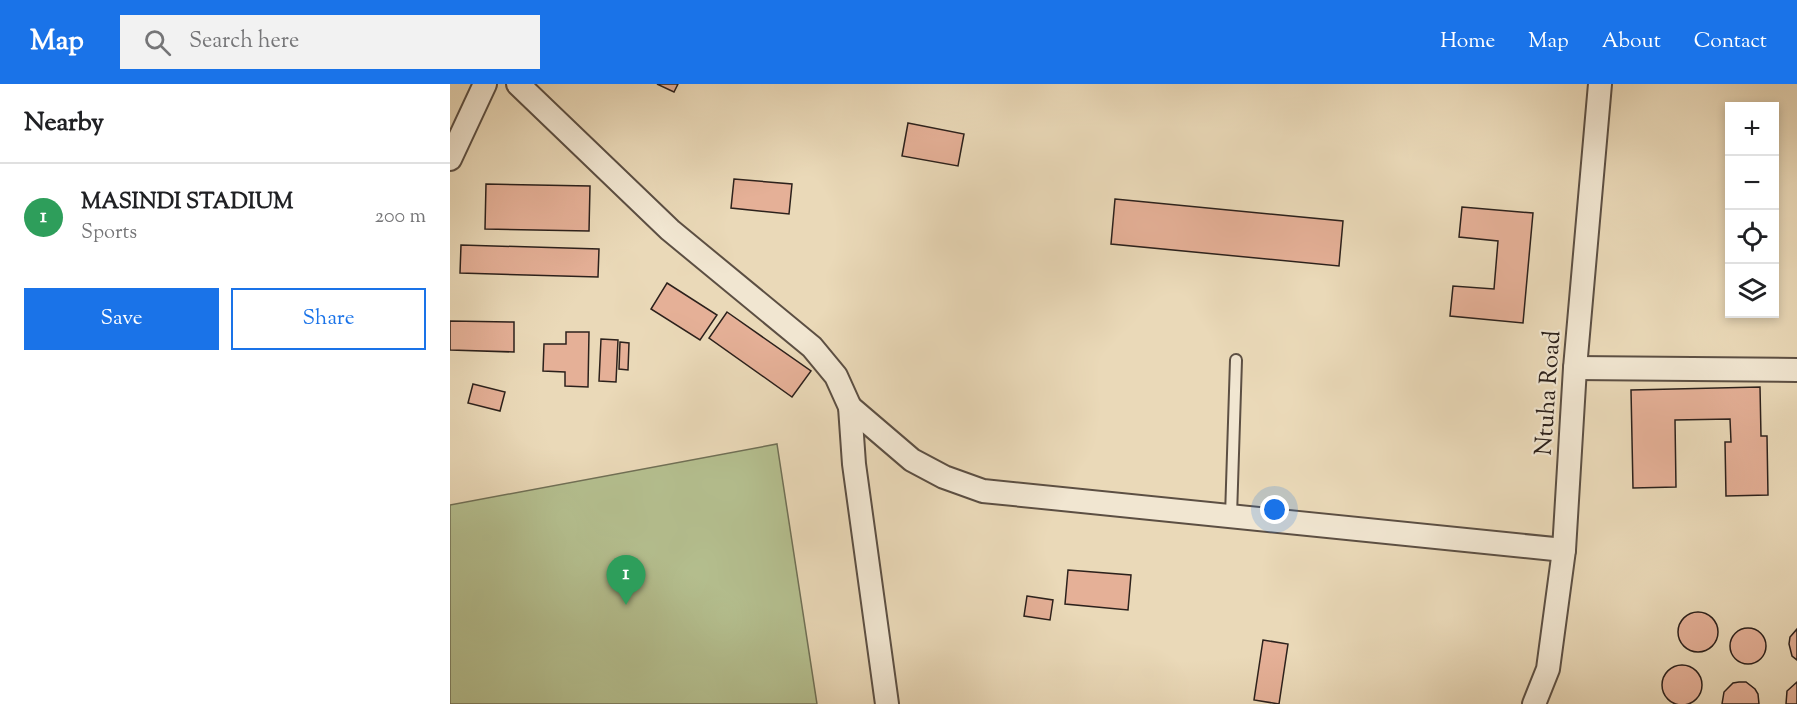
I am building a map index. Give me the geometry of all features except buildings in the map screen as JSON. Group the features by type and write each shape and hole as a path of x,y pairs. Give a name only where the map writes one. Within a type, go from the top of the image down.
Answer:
{"street":[{"path":"450,159 485,84"},
{"path":"518,84 670,230 812,347 836,376 850,407 854,464 887,704"},
{"name":"Ntuha Road","path":"1534,704 1548,669 1564,550 1575,369 1600,84"},
{"path":"1575,369 1797,370"},
{"path":"850,407 912,460 944,477 983,491 1564,550"}],"lane":[{"path":"1231,516 1236,360"}],"green space":[{"path":"777,444 817,704 450,704 450,505"}],"place":[{"name":"MASINDI STADIUM","path":"626,605"}]}
